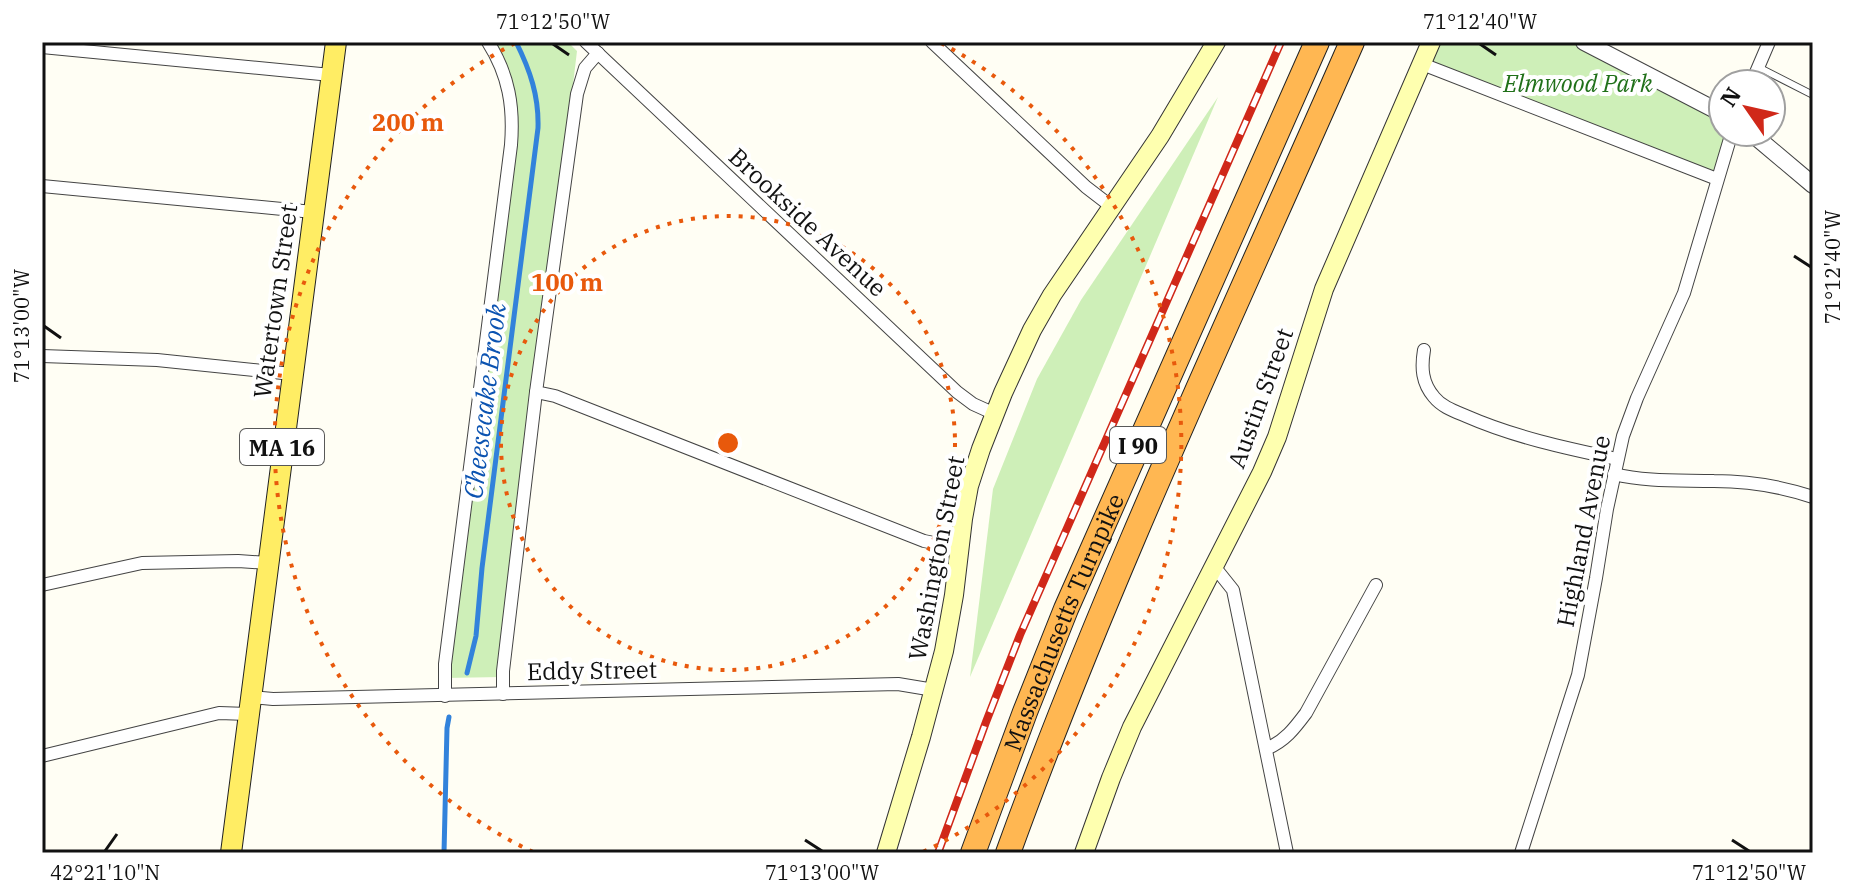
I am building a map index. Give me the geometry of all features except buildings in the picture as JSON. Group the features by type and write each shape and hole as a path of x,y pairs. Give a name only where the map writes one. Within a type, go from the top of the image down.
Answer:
{"highway":[{"name":"Massachusetts Turnpike","path":"973,853 1066,609 1317,42"},
{"name":"Massachusetts Turnpike","path":"1008,853 1058,719 1122,563 1352,42"}],"main road":[{"name":"Watertown Street","path":"231,853 336,42"},
{"name":"Washington Street","path":"886,853 934,690 951,613 969,486 995,414 1038,318 1160,136 1216,42"},
{"name":"Austin Street","path":"1084,853 1132,727 1277,437 1324,289 1431,42"}],"street":[{"path":"445,696 445,664 513,117 501,65 488,42"},
{"name":"Brookside Avenue","path":"586,42 957,392 995,414"},
{"path":"932,42 1091,192 1112,207"},
{"path":"1584,42 1707,106"},
{"path":"1758,67 1769,42"},
{"path":"42,47 331,75"},
{"path":"503,694 503,671 536,392 577,94 585,68 598,53"},
{"path":"1422,64 1717,179"},
{"name":"Highland Avenue","path":"1521,853 1578,675 1617,459 1637,398 1684,293 1727,148"},
{"path":"1769,148 1813,185"},
{"path":"42,186 313,212"},
{"path":"1424,350 1423,377 1435,398 1444,406 1507,432 1617,459"},
{"path":"42,356 157,360 292,374"},
{"path":"536,392 555,396 924,541 959,548"},
{"path":"1614,474 1648,480 1765,484 1813,497"},
{"path":"42,585 142,563 267,563"},
{"path":"1213,565 1233,590 1287,853"},
{"path":"1266,749 1282,742 1306,713 1376,585"},
{"name":"Eddy Street","path":"42,756 279,699 898,684 934,690"}],"lane":[{"path":"1758,67 1813,95"}],"green space":[{"path":"487,42 568,42 577,51 502,677 444,678 512,108"},
{"name":"Elmwood Park","path":"1431,42 1584,42 1707,106 1707,148 1727,148 1717,179 1422,64"},
{"path":"1218,97 970,677 993,489 1037,379 1081,300"}],"waterway":[{"name":"Cheesecake Brook","path":"467,673 476,636 538,128 533,84 516,42"},
{"name":"Cheesecake Brook","path":"444,853 449,717"}],"railway":[{"path":"938,853 1020,635 1281,42"}]}
